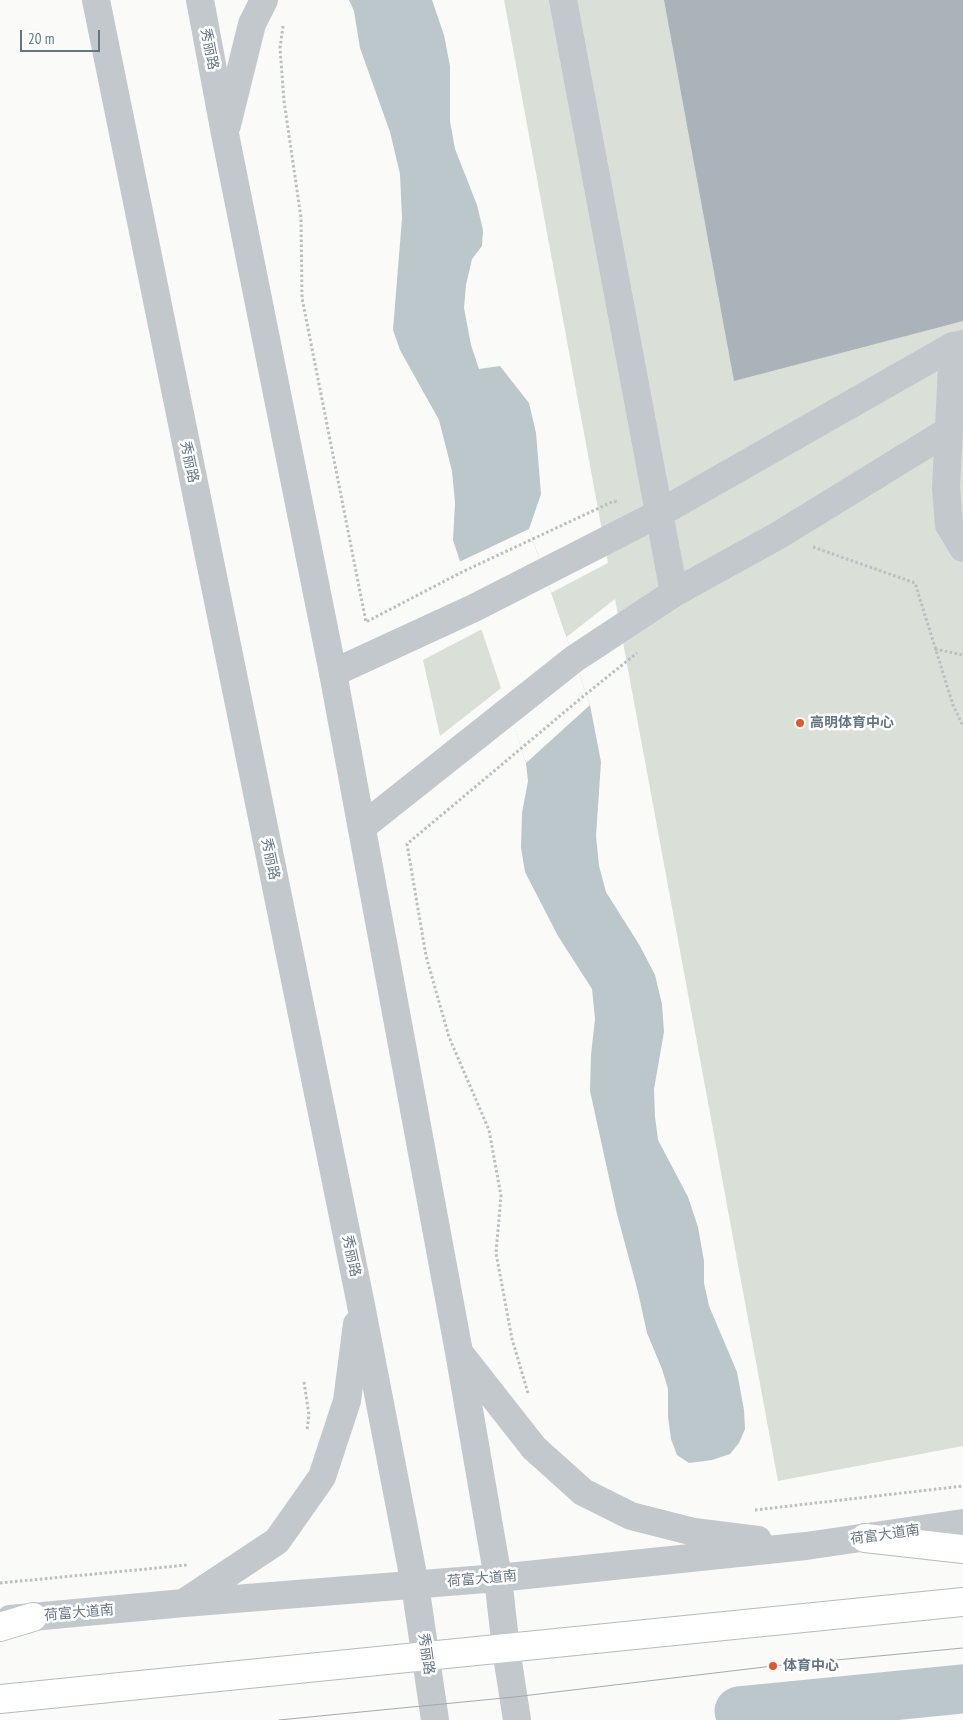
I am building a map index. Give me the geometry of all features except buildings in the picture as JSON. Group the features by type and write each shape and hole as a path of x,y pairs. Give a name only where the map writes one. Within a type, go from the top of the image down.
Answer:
{"main road":[{"path":"865,1538 963,1549"},
{"path":"0,1699 963,1602"},
{"path":"0,1627 33,1617"}],"street":[{"name":"秀丽路","path":"96,0 360,1300 415,1585 435,1720"},
{"name":"秀丽路","path":"200,0 333,673 459,1352 498,1578 517,1720"},
{"path":"225,134 252,24 264,0"},
{"path":"563,0 674,593"},
{"path":"333,673 474,608 658,514 958,345"},
{"path":"958,345 948,432 946,488 949,525 963,548"},
{"path":"362,827 574,659 674,593 779,535 948,432"},
{"path":"184,1603 277,1541 322,1478 347,1401 360,1300"},
{"path":"459,1352 534,1448 583,1492 631,1516 694,1532 806,1546"},
{"name":"荷富大道南","path":"0,1620 498,1578 806,1546 963,1523"}],"path":[{"path":"284,22 280,48 283,92 301,218 302,298 366,622 462,572 614,502 658,514"},
{"path":"779,535 915,583 934,649 953,705 963,726"},
{"path":"934,649 963,655"},
{"path":"531,1399 512,1339 496,1253 501,1196 489,1130 449,1037 426,956 408,844 586,694"},
{"path":"304,1382 308,1415 306,1432"},
{"path":"748,1511 963,1486"},
{"path":"0,1583 193,1564"}],"shaded area":[{"path":"349,0 432,0 444,35 450,66 450,121 455,149 477,205 483,230 482,246 472,259 466,285 464,308 471,345 479,369 500,366 529,403 536,433 541,494 529,529 590,705 601,762 596,836 599,866 606,892 640,946 655,975 662,1004 664,1032 654,1089 658,1140 688,1197 698,1227 704,1261 704,1283 709,1306 737,1372 744,1410 745,1429 739,1443 730,1454 712,1460 689,1463 677,1455 671,1439 668,1417 668,1389 647,1333 617,1214 590,1091 595,1019 592,989 558,936 525,872 521,848 522,813 528,781 526,763 453,540 455,503 452,471 439,420 400,350 393,330 402,218 400,174 390,132 360,48 354,11"},
{"name":"高明体育中心","path":"504,0 963,0 963,1446 778,1481 615,599 440,736 423,660 608,563"}],"pier":[{"path":"529,529 590,705 526,763 459,562"}],"waterway":[{"path":"739,1711 963,1689"}],"tram line":[{"path":"279,1720 514,1697 773,1666 963,1648"}],"place":[{"name":"高明体育中心","path":"800,723"},
{"name":"体育中心","path":"773,1666"}]}
